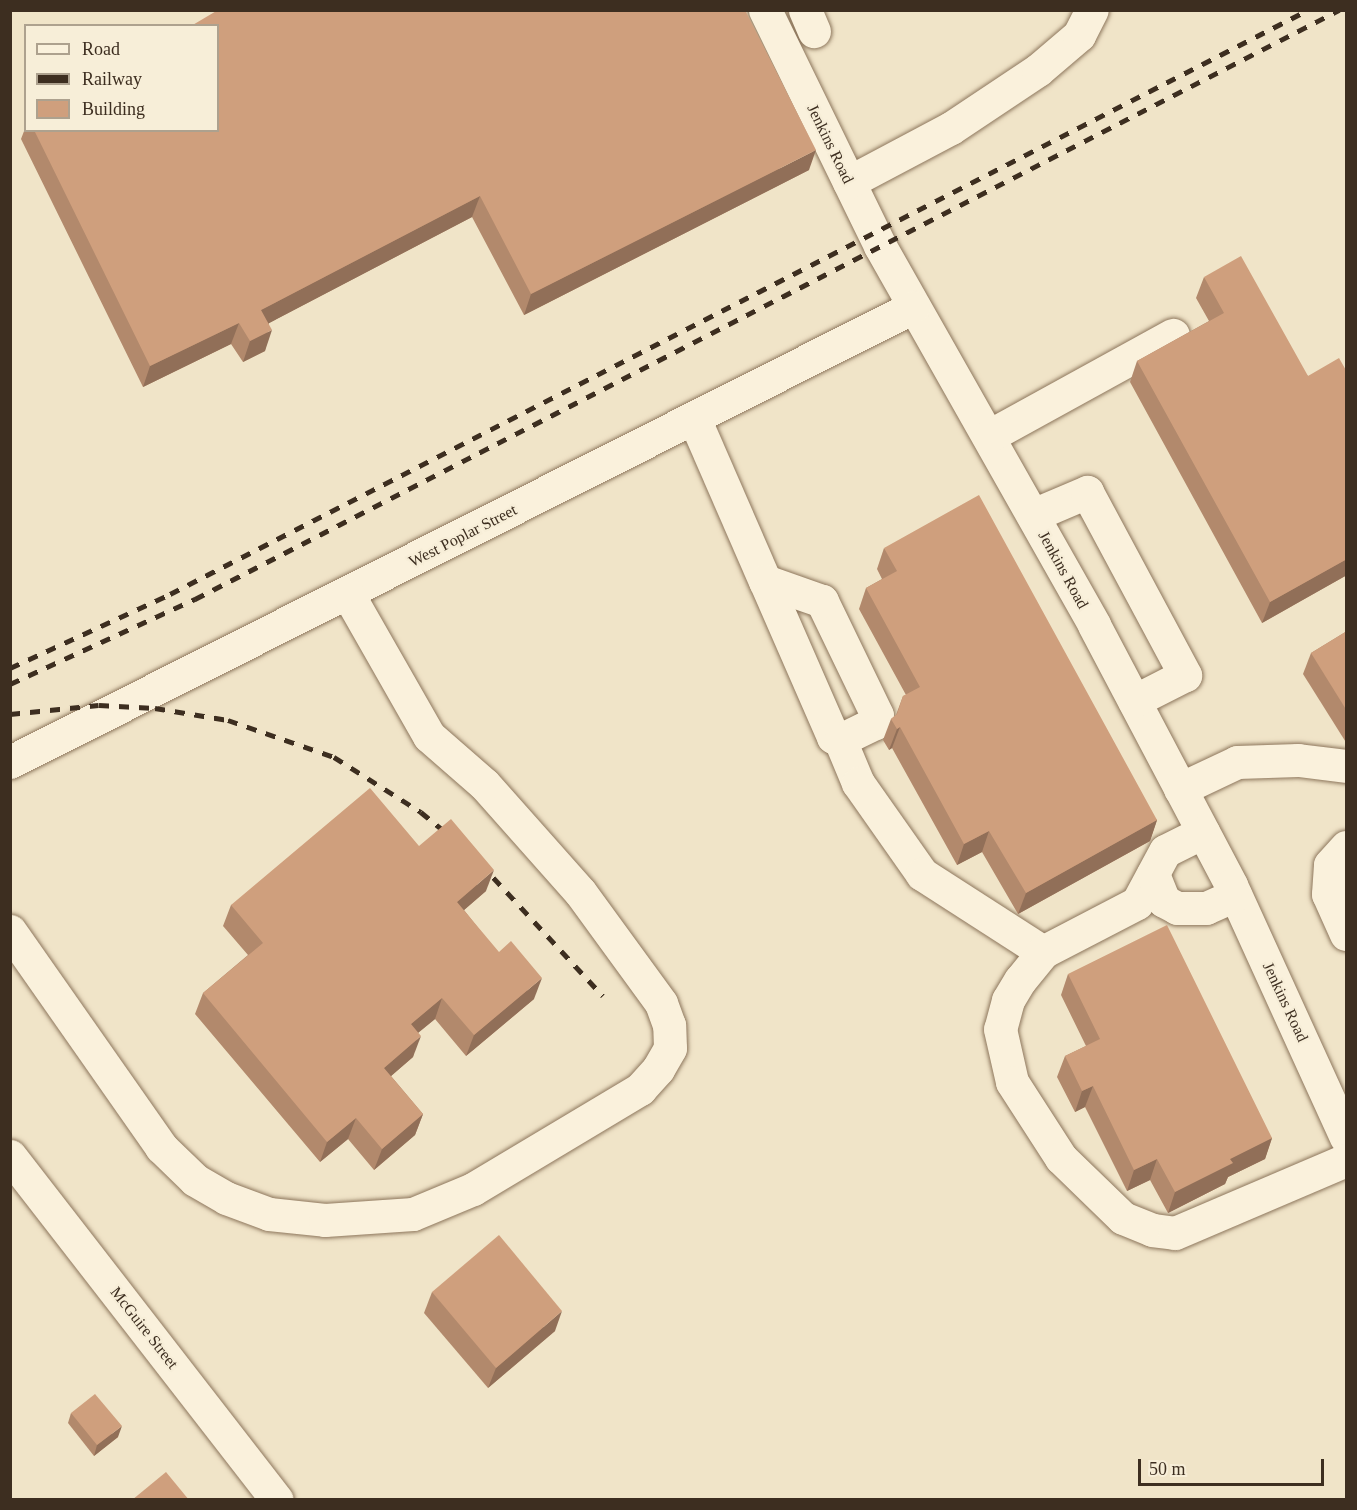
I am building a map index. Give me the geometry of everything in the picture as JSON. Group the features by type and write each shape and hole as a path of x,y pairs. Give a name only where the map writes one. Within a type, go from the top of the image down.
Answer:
{"street":[{"name":"Jenkins Road","path":"765,10 912,306 1033,514 1203,832 1235,895 1347,1137"},
{"path":"849,182 951,128 1038,70 1079,35 1092,10"},
{"name":"West Poplar Street","path":"10,762 348,594 912,306"},
{"path":"989,436 1173,335"},
{"path":"694,418 833,737 840,740 858,783 922,874 1043,952"},
{"path":"1033,514 1087,492 1185,675 1134,701"},
{"path":"765,581 822,601 877,715 875,723 840,740"},
{"path":"10,931 161,1147 205,1186 226,1198 269,1214 325,1220 413,1214 473,1189 639,1089 658,1069 670,1048 669,1026 661,1003 580,892 484,784 429,736 348,594"},
{"path":"1180,789 1237,762 1298,760 1347,766"},
{"path":"1203,832 1165,851 1137,903 1043,952 1008,1000 1000,1029 1012,1082 1061,1158 1123,1218 1175,1233 1347,1160"},
{"path":"1347,847 1330,865 1328,894 1347,934"},
{"path":"1153,874 1164,901 1177,908 1206,908 1235,895"},
{"name":"McGuire Street","path":"10,1156 277,1500"}],"building":[{"path":"218,10 745,10 816,150 531,294 480,196 261,310 272,330 250,341 239,323 150,366 35,132 219,132 219,24 194,24"},
{"path":"1241,256 1308,376 1339,358 1347,372 1347,559 1270,602 1137,361 1224,313 1204,277"},
{"path":"979,495 1157,820 1026,893 989,831 964,844 900,727 897,729 891,719 897,714 903,696 920,687 866,588 897,571 884,548"},
{"path":"1347,631 1347,711 1311,653"},
{"path":"370,788 419,846 451,819 494,870 457,902 499,952 511,941 542,978 474,1035 442,998 411,1024 421,1036 384,1068 423,1114 382,1149 356,1118 327,1142 203,993 263,943 231,905"},
{"path":"1167,925 1272,1138 1230,1159 1233,1163 1175,1192 1157,1159 1134,1170 1093,1086 1082,1091 1065,1056 1100,1039 1068,974"},
{"path":"499,1235 562,1311 496,1368 432,1292"},
{"path":"95,1394 122,1426 97,1445 71,1413"},
{"path":"166,1472 189,1500 132,1500"}],"railway":[{"path":"10,668 170,594 1308,10"},
{"path":"10,684 195,599 1339,10"},
{"path":"10,714 99,705 155,708 228,720 334,757 421,812 454,839"},
{"path":"480,863 603,996"}]}
